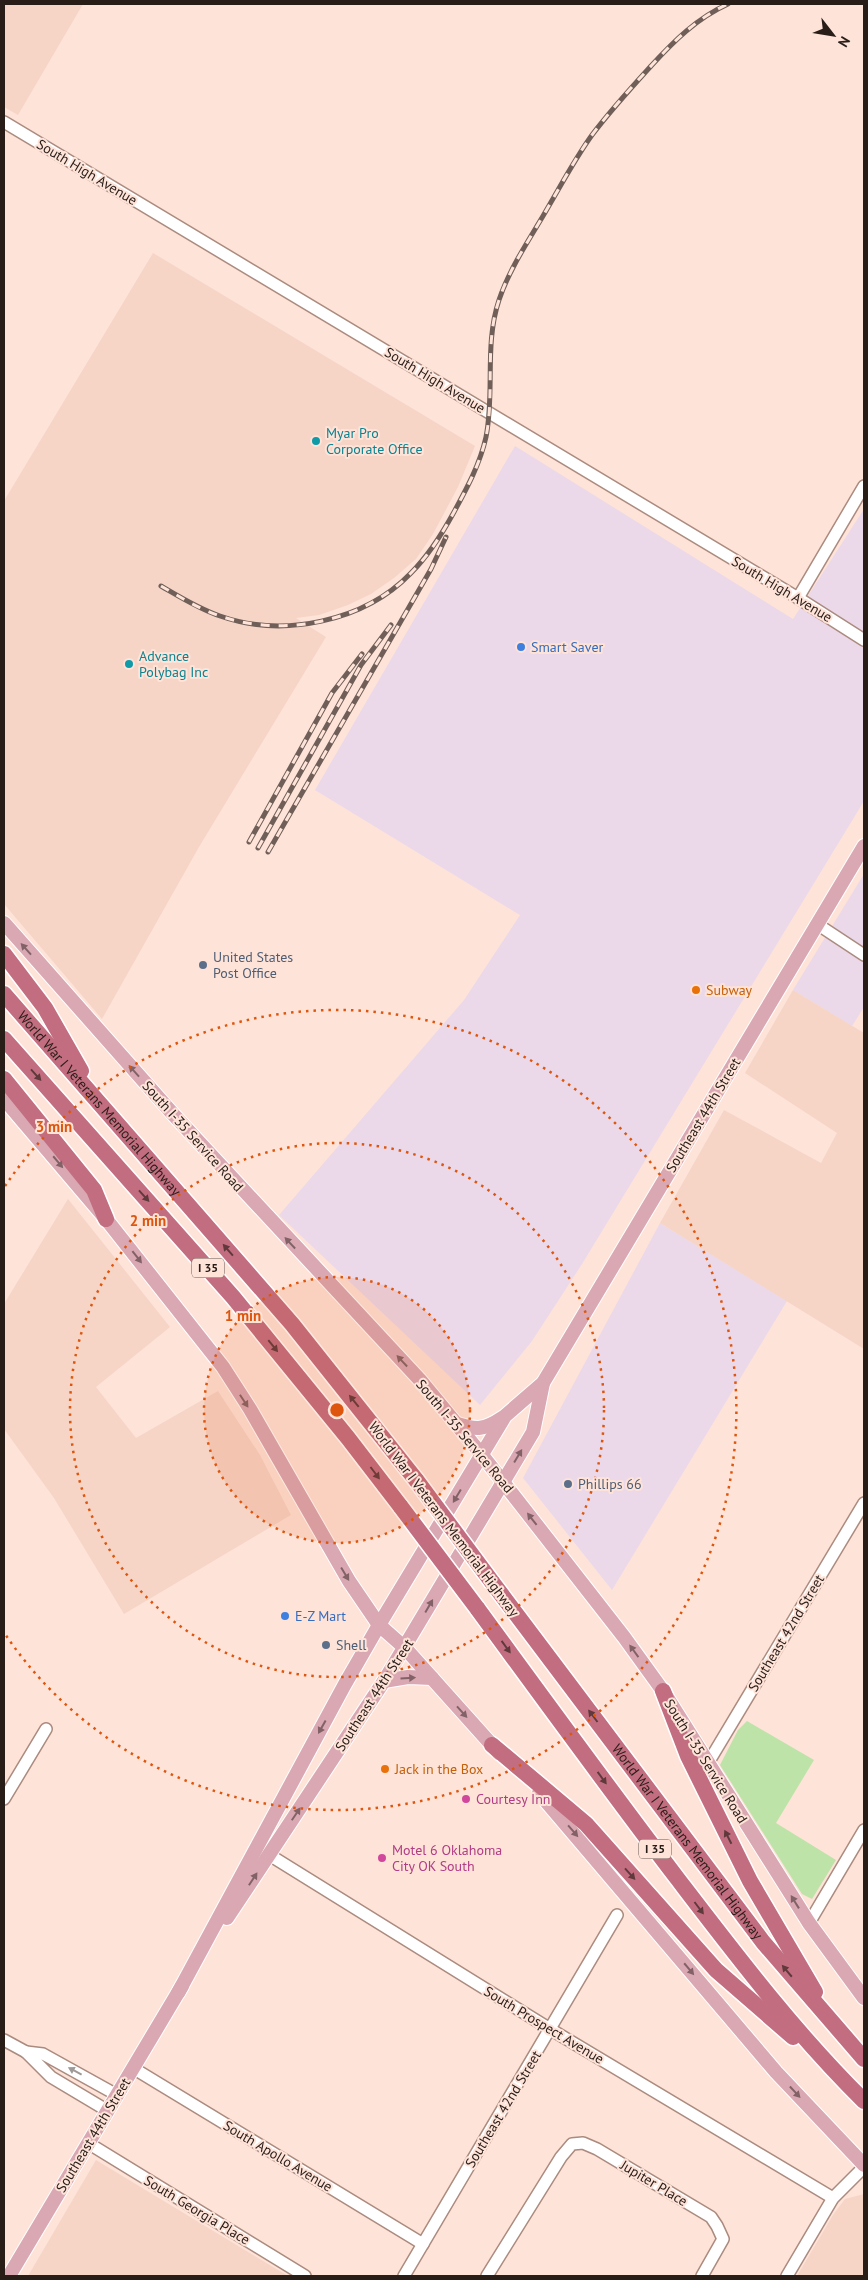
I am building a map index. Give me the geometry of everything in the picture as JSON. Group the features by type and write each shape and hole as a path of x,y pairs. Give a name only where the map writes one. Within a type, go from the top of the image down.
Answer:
{"highway":[{"path":"4,954 45,1008 98,1101"},
{"name":"World War I Veterans Memorial Highway","path":"4,994 292,1324 417,1481 763,1942 864,2059"},
{"name":"World War I Veterans Memorial Highway","path":"4,1038 233,1297 348,1438 706,1916 788,2018 864,2101"},
{"path":"4,1079 94,1190 106,1218"},
{"path":"663,1691 688,1756 750,1881 841,2034"},
{"path":"492,1745 586,1824 716,1970 844,2081"}],"main road":[{"name":"Southeast 44th Street","path":"8,2276 178,1993 380,1625 505,1416 543,1383 864,846"},
{"name":"South I-35 Service Road","path":"4,923 172,1113 420,1380 503,1481 624,1637 663,1691 808,1923 864,1998"},
{"path":"4,1099 106,1218 223,1367 349,1581 380,1625 405,1648 492,1745 548,1802 776,2072 864,2166"},
{"name":"Southeast 44th Street","path":"178,1993 405,1648 533,1432 543,1383"},
{"path":"457,1424 481,1428 490,1426 505,1416"},
{"path":"384,1681 408,1677 432,1678"}],"street":[{"name":"South High Avenue","path":"4,122 798,598 864,640"},
{"path":"798,598 864,486"},
{"path":"817,924 864,955"},
{"name":"Southeast 42nd Street","path":"708,1763 864,1503"},
{"path":"4,1799 46,1729"},
{"path":"808,1923 864,1830"},
{"name":"South Prospect Avenue","path":"257,1847 550,2029 833,2198"},
{"name":"Southeast 42nd Street","path":"406,2273 617,1915"},
{"path":"4,2040 26,2052 51,2077 108,2111"},
{"path":"26,2052 43,2054 117,2095"},
{"name":"South Apollo Avenue","path":"134,2068 423,2244"},
{"name":"South Georgia Place","path":"88,2143 306,2276"},
{"name":"Jupiter Place","path":"487,2276 561,2157 572,2144 583,2143 597,2149 711,2217 718,2226 723,2240 702,2276"},
{"path":"787,2276 833,2198 864,2166"},
{"path":"406,2273 419,2276"}],"shaded area":[{"path":"4,4 83,4 18,115 4,107"},
{"path":"153,253 475,446 458,487 433,534 416,559 371,594 348,605 319,615 296,618 326,637 199,847 102,1019 4,904 4,501"},
{"path":"515,446 793,619 864,509 864,801 582,1264 532,1341 480,1405 279,1215 464,1000 520,915 315,790"},
{"path":"864,874 864,1007 852,1026 793,990"},
{"path":"793,990 864,1033 864,1349 660,1223 724,1110 821,1163 837,1133 745,1073"},
{"path":"68,1199 170,1327 96,1387 136,1438 218,1391 260,1455 291,1515 124,1614 54,1498 4,1429 4,1304"},
{"path":"660,1223 787,1301 612,1590 523,1478"},
{"path":"96,2160 288,2276 28,2276"},
{"path":"864,2194 864,2276 797,2276 833,2215 845,2199"}],"green space":[{"path":"747,1721 814,1760 776,1823 836,1860 812,1899 802,1894 720,1765 738,1730"}],"railway":[{"path":"161,586 197,606 220,616 244,622 296,625 322,621 347,614 370,603 392,590 418,566 445,528 468,485 480,457 489,420 491,351 495,317 503,289 519,257 579,154 606,117 677,39 706,16 728,4"},
{"path":"268,852 431,569 446,537"},
{"path":"258,848 361,665 391,625"},
{"path":"249,842 332,693 362,654"}],"place":[{"name":"Myar Pro Corporate Office","path":"316,441"},
{"name":"Smart Saver","path":"521,647"},
{"name":"Advance Polybag Inc","path":"129,664"},
{"name":"United States Post Office","path":"203,965"},
{"name":"Subway","path":"696,990"},
{"name":"Phillips 66","path":"568,1484"},
{"name":"E-Z Mart","path":"285,1616"},
{"name":"Shell","path":"326,1645"},
{"name":"Jack in the Box","path":"385,1769"},
{"name":"Courtesy Inn","path":"466,1799"},
{"name":"Motel 6 Oklahoma City OK South","path":"382,1858"}]}
